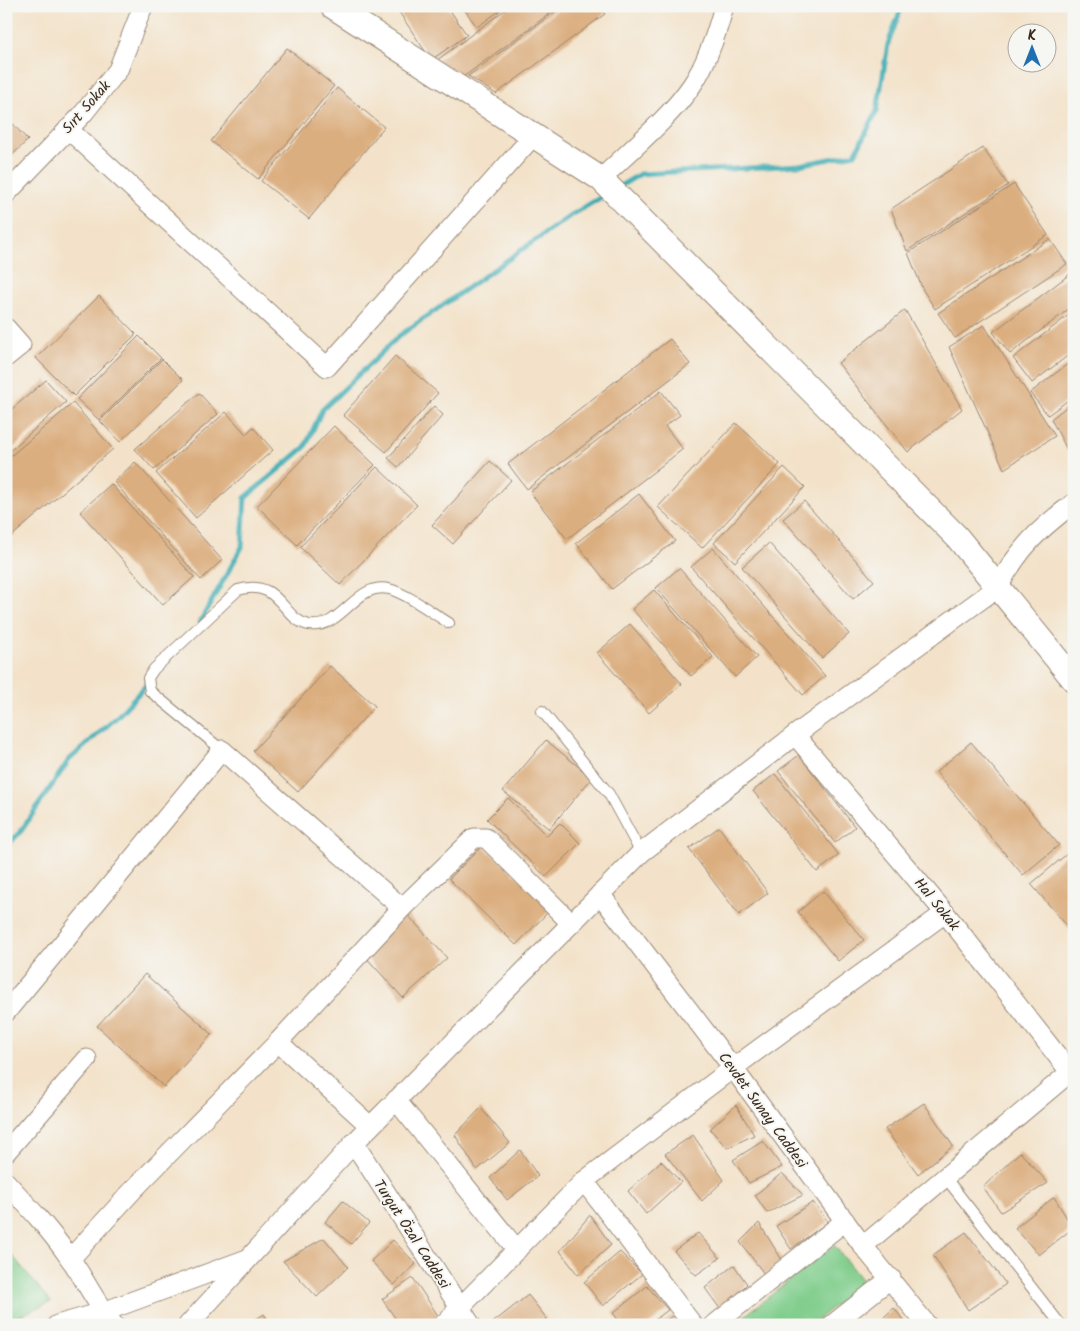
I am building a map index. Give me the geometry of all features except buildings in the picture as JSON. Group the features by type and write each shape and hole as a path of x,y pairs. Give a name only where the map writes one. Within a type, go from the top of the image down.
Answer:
{"street":[{"name":"Sırt Sokak","path":"6,194 68,129 118,70 143,6"},
{"path":"332,6 601,179 958,537 1074,680"},
{"path":"601,179 663,118 692,84 708,51 724,6"},
{"path":"68,129 327,367 534,135"},
{"path":"6,328 21,345 6,357"},
{"path":"188,1325 370,1126 642,853 795,736 998,587 1014,558 1045,525 1074,503"},
{"name":"Hal Sokak","path":"795,736 944,913 1072,1073"},
{"path":"6,1012 222,750 402,908"},
{"path":"70,1258 465,844 474,838 486,838 571,923"},
{"name":"Cevdet Sunay Caddesi","path":"600,894 733,1068 863,1246 891,1278 927,1325"},
{"path":"443,1325 584,1181 733,1068 944,913"},
{"path":"278,1042 370,1126"},
{"path":"6,1152 87,1059"},
{"path":"863,1246 1072,1073"},
{"path":"396,1100 517,1250"},
{"name":"Turgut Özal Caddesi","path":"354,1143 471,1325"},
{"path":"584,1181 693,1325"},
{"path":"6,1182 51,1233 70,1258 108,1318"},
{"path":"714,1325 845,1221"},
{"path":"57,1325 108,1318 251,1258"},
{"path":"832,1325 891,1278"}],"lane":[{"path":"222,750 150,691 148,678 154,669 238,590 254,587 262,589 270,593 303,624 316,626 331,621 367,592 383,588 398,593 449,623"},
{"path":"542,711 609,794 642,853"},
{"path":"945,1177 1061,1325"}],"green space":[{"path":"834,1245 863,1282 811,1325 733,1325"},
{"path":"6,1248 51,1302 6,1322"}],"waterway":[{"path":"617,188 640,174 799,165 855,154 877,111 888,44 902,6"},
{"path":"200,622 242,547 245,498 305,447 322,410 399,336 570,216 608,193"},
{"path":"6,847 21,831 69,760 117,717 148,683"}]}
